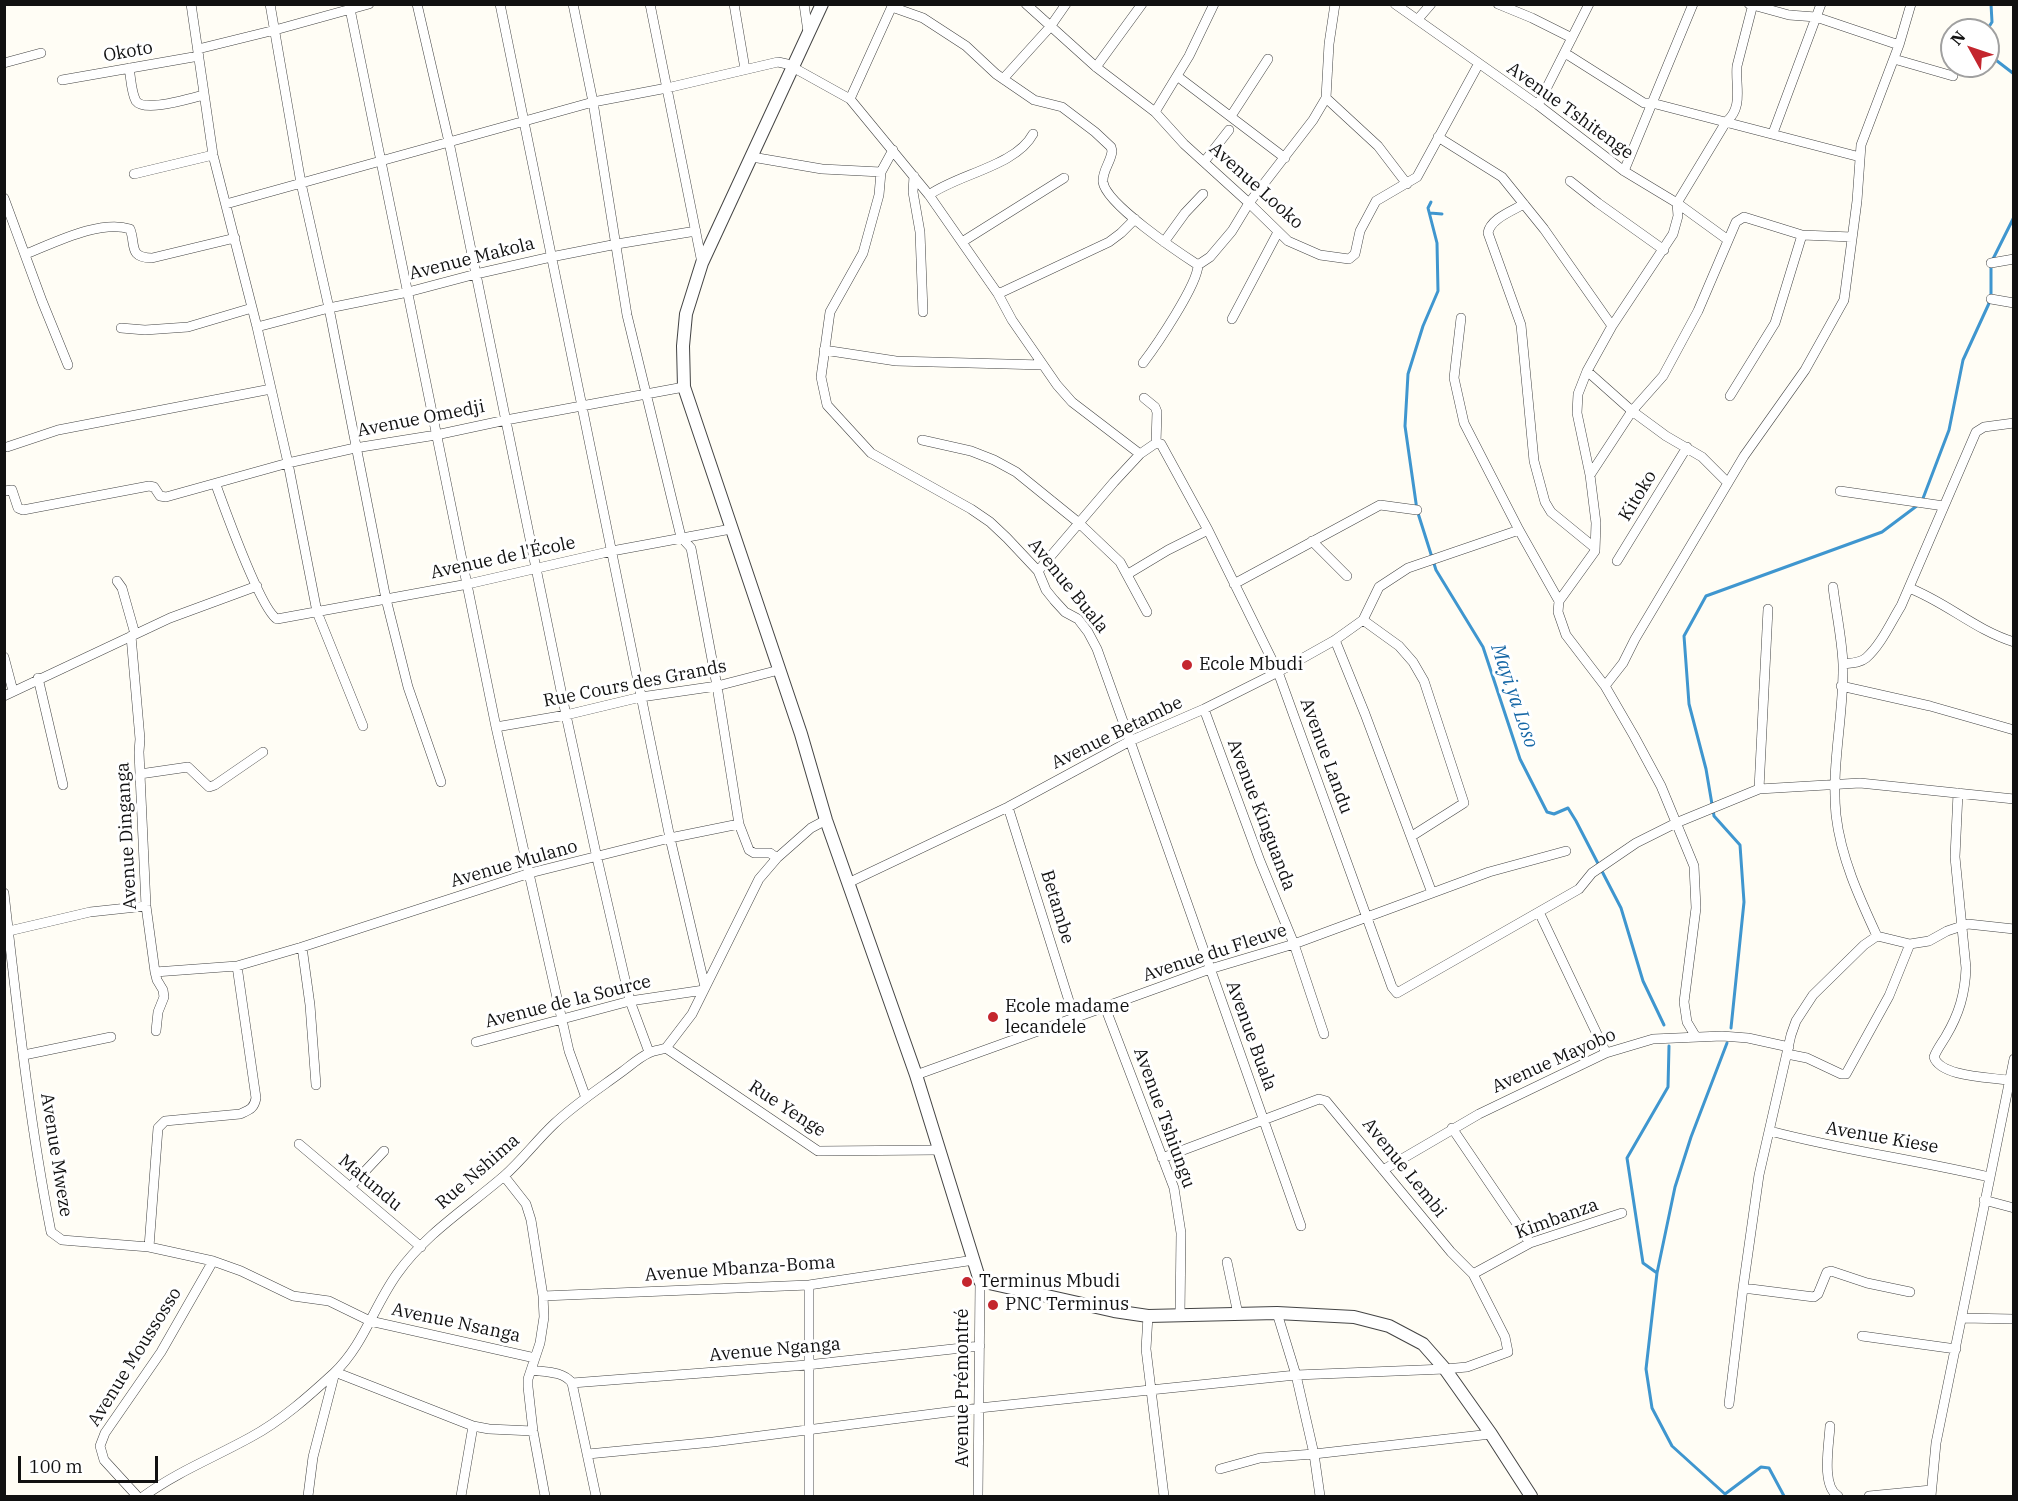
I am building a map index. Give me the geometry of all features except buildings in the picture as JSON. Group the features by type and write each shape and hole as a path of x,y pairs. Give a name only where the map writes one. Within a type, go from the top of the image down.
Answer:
{"street":[{"path":"191,4 213,154 257,327 288,463 317,612 363,726"},
{"path":"270,4 301,183 329,308 386,599 408,687 441,782"},
{"name":"Okoto","path":"62,80 198,52 350,7 369,4"},
{"path":"417,4 449,142 597,858 630,1001 649,1052"},
{"path":"500,4 670,838 704,989"},
{"path":"573,4 593,102 627,315 681,537 691,548 717,686 739,824 749,850 754,853 770,853 777,858"},
{"path":"650,4 702,263"},
{"path":"734,4 746,69"},
{"path":"804,4 808,32"},
{"path":"822,4 702,263 686,314 683,346 684,387 779,670 826,820 916,1075 980,1281 1113,1311 1148,1316 1277,1313 1354,1317 1381,1323 1423,1344 1445,1369 1491,1434 1531,1497"},
{"name":"Avenue Looko","path":"1026,4 1096,67 1155,112 1184,144 1250,203 1288,241 1320,255 1349,259 1355,254 1360,231 1376,201 1417,177 1478,64"},
{"path":"1003,80 1050,27 1066,4"},
{"path":"1096,67 1142,4"},
{"path":"1155,112 1178,76 1214,4"},
{"path":"1143,363 1154,349 1195,280 1198,265 1210,257 1232,231 1250,203 1313,120 1326,98 1329,44 1335,4"},
{"name":"Avenue Tshitenge","path":"1395,4 1538,105 1624,171 1677,203 1728,240"},
{"path":"1418,20 1431,4"},
{"path":"1498,4 1572,38"},
{"path":"1538,105 1589,4"},
{"path":"1624,171 1693,4"},
{"path":"1773,133 1821,4"},
{"path":"1605,686 1623,663 1744,456 1805,370 1844,300 1860,145 1894,59 1911,4"},
{"path":"1696,1037 1687,1022 1684,1002 1694,930 1694,866 1661,786 1605,686 1566,635 1558,612 1559,602 1591,559 1595,548 1596,523 1577,403 1587,372 1612,326 1664,250 1676,227 1677,203 1726,122 1735,113 1737,66 1752,5 1789,15 1816,17 1899,45"},
{"path":"850,99 892,6 923,18 957,40 1003,80 1034,100 1062,107 1095,132 1111,147 1111,157 1104,172 1105,190 1135,219 1198,265"},
{"path":"350,7 496,728 561,1019 569,1051 586,1098"},
{"path":"4,63 41,53"},
{"path":"1565,53 1644,103 1652,103 1773,133 1860,157"},
{"path":"1231,116 1268,59"},
{"path":"1894,59 1940,72"},
{"path":"226,204 593,102 778,62 794,67 850,99 929,195 998,294 1042,365 1072,402 1140,454"},
{"path":"129,68 134,95 137,102 142,105 153,106 204,95"},
{"path":"1178,76 1285,158"},
{"path":"1326,98 1378,146 1407,184"},
{"path":"1204,162 1229,130"},
{"path":"929,195 942,185 1018,152 1033,134"},
{"path":"1438,137 1502,177 1544,230 1612,326"},
{"name":"Avenue Buala","path":"893,150 881,172 879,195 862,253 830,312 821,377 827,405 878,457 990,522 1038,571 1046,590 1065,612 1078,619 1088,632 1097,649 1130,741 1301,1226"},
{"path":"134,174 213,154"},
{"path":"752,156 822,169 881,172"},
{"path":"914,176 913,192 920,232 923,312"},
{"path":"962,242 1064,178"},
{"path":"1570,181 1664,250"},
{"path":"1164,242 1185,213 1203,194"},
{"path":"5,200 42,302 68,365"},
{"path":"1524,204 1492,223 1488,229 1521,325 1534,461 1545,502 1551,512 1595,548"},
{"path":"1590,475 1632,411 1651,392 1668,366 1698,311 1736,222 1744,217 1802,235 1852,237"},
{"path":"998,294 1109,242 1135,219"},
{"path":"26,254 98,228 130,229 133,247 137,255 142,258 152,258 235,237"},
{"name":"Avenue Makola","path":"257,327 329,308 408,292 551,257 696,231"},
{"path":"1232,319 1278,232"},
{"path":"1730,396 1775,323 1802,235"},
{"path":"1991,263 2013,259"},
{"path":"1991,299 2013,303"},
{"path":"121,328 145,330 188,327 252,308"},
{"path":"1461,318 1454,378 1468,433 1559,602"},
{"path":"824,350 896,361 1042,365"},
{"path":"1587,372 1632,411 1666,436 1702,457 1728,483"},
{"name":"Avenue Omedji","path":"4,490 12,490 18,508 23,510 149,486 154,487 160,496 166,497 216,485 288,463 356,448 436,435 684,387"},
{"path":"7,447 58,430 271,389"},
{"path":"1038,571 1140,454 1156,442 1157,412 1155,407 1144,398"},
{"path":"1843,664 1858,662 1866,658 1886,632 1901,606 1976,432 1984,427 2013,423"},
{"path":"922,440 971,451 1016,472 1079,523 1120,562 1147,612"},
{"name":"Avenue Landu","path":"1156,442 1161,444 1208,531 1278,672 1392,987 1397,993 1539,912"},
{"name":"Kitoko","path":"1617,561 1687,447"},
{"path":"4,657 9,693 170,618 257,586 235,537 216,485"},
{"path":"1840,491 1944,506"},
{"path":"1234,584 1380,505 1417,510"},
{"name":"Avenue de l'École","path":"257,586 272,615 277,619 282,619 468,584 612,551 731,529"},
{"name":"Avenue Betambe","path":"848,884 1008,807 1130,741 1204,709 1278,672 1335,640 1363,620 1379,587 1408,568 1519,530"},
{"path":"1128,574 1168,550 1208,531"},
{"path":"1312,541 1347,576"},
{"name":"Avenue Dinganga","path":"117,580 122,588 133,635 140,739 146,906 155,972 164,997 158,1012 156,1031"},
{"path":"1833,587 1843,664 1834,784 1836,816 1850,873 1877,936"},
{"path":"1909,588 1938,601 1994,636 2013,642"},
{"path":"1759,789 1768,609"},
{"path":"1363,620 1399,646 1424,681 1464,803 1412,836"},
{"path":"1335,640 1432,893"},
{"name":"Rue Cours des Grands","path":"496,728 566,715 641,697 717,686 779,670"},
{"path":"38,678 63,785"},
{"path":"1841,686 1930,706 2013,730"},
{"name":"Avenue Kinguanda","path":"1204,709 1260,861 1294,944 1324,1034"},
{"path":"140,774 188,767 208,786 215,785 263,752"},
{"path":"1606,1053 1539,912 1579,889 1592,873 1636,843 1676,823 1759,789 1860,783 2013,799"},
{"path":"1958,793 1955,857 1966,968 1965,994 1936,1052 1936,1062 1950,1071 1971,1076 2011,1080"},
{"name":"Betambe","path":"1008,807 1074,1017"},
{"path":"666,1048 692,1014 759,879 777,858 811,828 826,820"},
{"name":"Avenue Mulano","path":"155,972 237,966 530,873 670,838 739,824"},
{"name":"Avenue du Fleuve","path":"916,1075 1210,969 1294,944 1489,872 1566,851"},
{"name":"Avenue Mweze","path":"4,893 40,1175 51,1232 62,1240 149,1247 213,1261 241,1271 293,1296 329,1301 370,1321"},
{"path":"9,931 90,912 146,906"},
{"path":"1729,1404 1759,1175 1796,1021 1813,995 1864,945 1877,936 1910,944 1929,941 1961,926 1977,924 2013,929"},
{"name":"Avenue Mayobo","path":"1383,1170 1452,1128 1606,1053 1653,1039 1748,1038 1788,1050 1841,1074 1846,1074 1889,996 1910,944"},
{"path":"302,947 310,1005 316,1085"},
{"path":"149,1247 160,1124 165,1120 240,1114 255,1105 256,1098 237,966"},
{"name":"Avenue de la Source","path":"476,1042 630,1001 704,989"},
{"name":"Avenue Tshiungu","path":"1105,1007 1174,1188 1181,1233 1179,1316"},
{"path":"24,1055 111,1037"},
{"name":"Rue Nshima","path":"144,1497 204,1460 253,1437 278,1420 335,1372 350,1355 397,1273 421,1247 458,1212 523,1159 555,1123 649,1052 666,1048"},
{"name":"Rue Yenge","path":"666,1048 819,1151 939,1150"},
{"path":"1869,1497 1931,1493 1936,1443 1984,1200 2011,1080 2013,1059"},
{"name":"Avenue Lembi","path":"1161,1158 1319,1099 1326,1101 1451,1252 1473,1274 1505,1337 1508,1352 1467,1367 1445,1369"},
{"path":"1452,1128 1530,1243"},
{"name":"Avenue Kiese","path":"1770,1131 1816,1143 1989,1177"},
{"name":"Matundu","path":"299,1144 421,1247"},
{"path":"350,1188 384,1151"},
{"path":"504,1176 526,1204 531,1220 543,1296 544,1317 540,1343 528,1387 545,1497"},
{"path":"1984,1200 2013,1208"},
{"name":"Kimbanza","path":"1473,1274 1530,1243 1622,1213"},
{"name":"Avenue Mbanza-Boma","path":"543,1296 809,1285 974,1260"},
{"name":"Avenue Moussosso","path":"136,1497 104,1460 100,1446 105,1433 161,1352 213,1261"},
{"path":"1227,1262 1238,1314"},
{"path":"1743,1288 1814,1297 1818,1294 1827,1272 1831,1270 1867,1282 1910,1292"},
{"name":"Avenue Prémontré","path":"978,1497 980,1281"},
{"path":"808,1497 809,1285"},
{"path":"1277,1313 1296,1376 1314,1454 1320,1497"},
{"path":"1148,1316 1146,1349 1164,1497"},
{"path":"1962,1318 2013,1319"},
{"name":"Avenue Nsanga","path":"370,1321 535,1358"},
{"path":"1862,1336 1956,1349"},
{"name":"Avenue Nganga","path":"572,1383 807,1365 980,1346"},
{"path":"588,1454 1150,1390 1296,1376 1445,1369"},
{"path":"531,1370 568,1377 572,1383 596,1497"},
{"path":"308,1497 313,1457 335,1372 473,1426 533,1431"},
{"path":"461,1497 473,1426"},
{"path":"1830,1426 1827,1479 1829,1488 1838,1497"},
{"path":"1220,1469 1260,1458 1491,1434"}],"waterway":[{"path":"1991,4 1992,18"},
{"path":"2000,63 2014,74"},
{"name":"Mayi ya Loso","path":"1431,202 1428,208 1437,243 1438,291 1423,326 1408,374 1405,426 1417,510 1436,570 1483,647 1520,759 1547,812 1554,814 1568,808 1576,821 1621,908 1643,981 1664,1025"},
{"path":"1430,213 1442,214"},
{"path":"1922,501 1949,430 1963,360 1991,299 1991,263 2014,217"},
{"path":"1731,1028 1744,902 1740,845 1714,816 1706,769 1689,704 1684,636 1706,596 1882,532 1918,505"},
{"path":"1657,1273 1675,1187 1691,1137 1727,1043"},
{"name":"Mayi ya Loso","path":"1669,1046 1668,1087 1627,1158 1643,1263 1657,1273 1646,1369 1652,1408 1672,1446 1725,1494 1761,1467 1769,1468 1784,1496"}],"place":[{"name":"Ecole Mbudi","path":"1187,665"},
{"name":"Ecole madame lecandele","path":"993,1017"},
{"name":"Terminus Mbudi","path":"967,1282"},
{"name":"PNC Terminus","path":"993,1305"}]}
